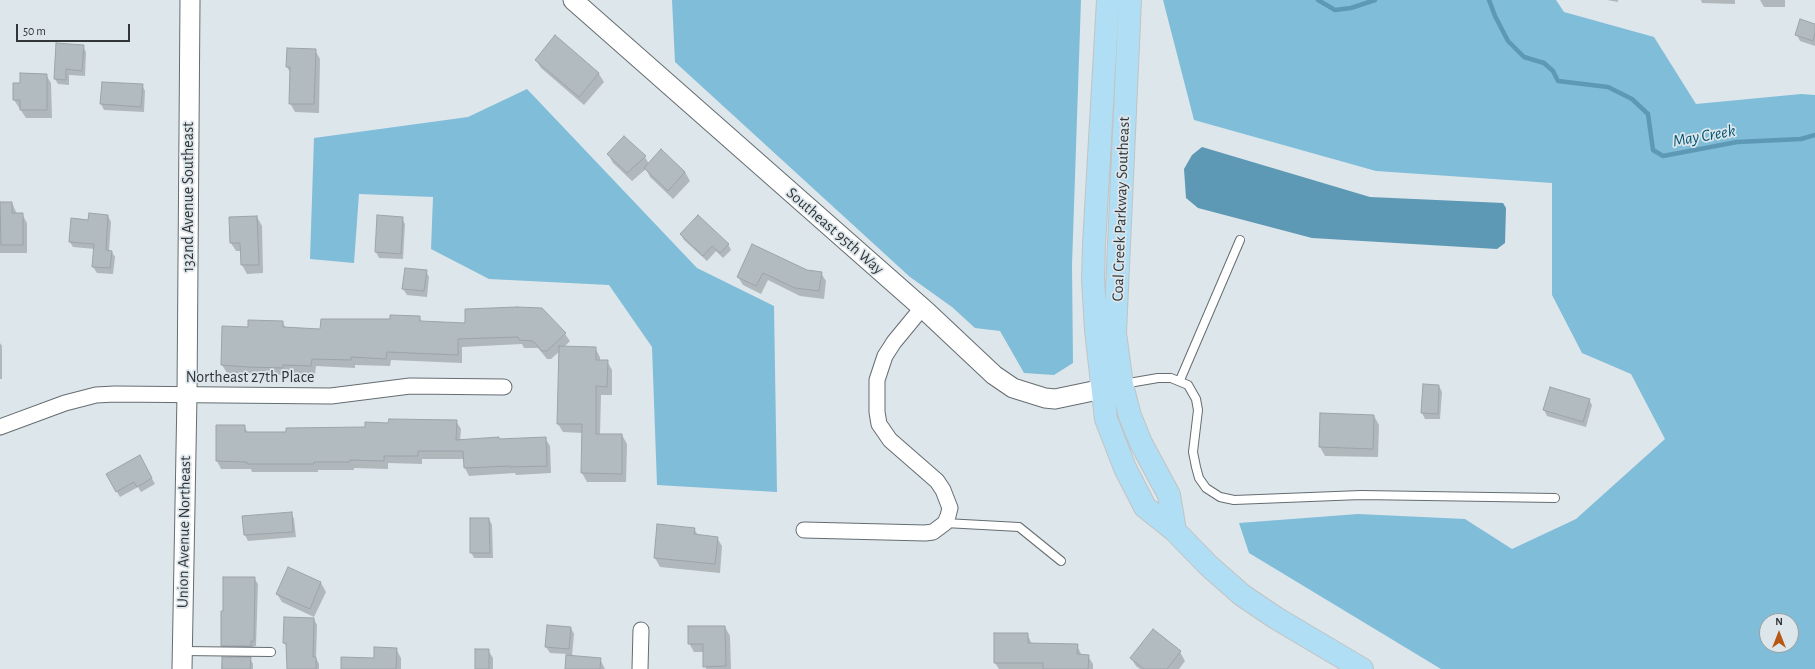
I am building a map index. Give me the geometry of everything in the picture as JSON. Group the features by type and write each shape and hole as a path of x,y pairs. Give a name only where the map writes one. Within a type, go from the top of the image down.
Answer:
{"main road":[{"name":"Coal Creek Parkway Southeast","path":"1108,0 1094,244 1095,308 1112,387 1130,416 1141,443 1169,495 1175,530"},
{"name":"Coal Creek Parkway Southeast","path":"1112,387 1130,0"},
{"path":"1112,387 1106,420 1125,468 1145,507 1175,530 1209,566 1242,595 1276,618 1362,669"}],"street":[{"name":"132nd Avenue Southeast","path":"186,395 190,0"},
{"name":"Southeast 95th Way","path":"573,0 922,308 994,375 1013,388 1033,396 1055,399 1112,387"},
{"path":"804,530 925,533 933,532 945,523 950,508 943,490 937,481 890,440 879,424 877,412 877,380 885,356 894,342 922,308"},
{"name":"Northeast 27th Place","path":"0,427 65,403 96,395 331,396 410,386 504,387"},
{"name":"Union Avenue Northeast","path":"182,660 186,395"},
{"path":"640,669 641,630"}],"lane":[{"path":"1180,380 1240,240"},
{"path":"1112,387 1158,378 1180,380 1188,385 1196,399 1198,410 1193,452 1199,478 1206,488 1220,497 1234,500 1361,494 1555,498"},
{"path":"945,523 1019,528 1061,561"},
{"path":"182,660 271,652"}],"shaded area":[{"path":"672,0 1081,0 1072,265 1073,363 1054,375 1024,373 1000,331 975,328 952,307 910,277 675,62"},
{"path":"1163,0 1556,0 1564,12 1654,37 1696,104 1801,94 1815,95 1815,669 1441,669 1249,553 1239,523 1358,514 1465,519 1512,549 1576,519 1665,439 1631,374 1582,353 1552,295 1552,183 1376,171 1194,120"},
{"path":"527,89 697,268 774,306 777,492 657,485 652,347 609,285 489,279 431,249 433,197 359,194 354,263 310,259 314,138 468,117"},
{"path":"1202,147 1370,197 1503,203 1506,208 1505,243 1497,249 1312,238 1198,208 1186,198 1184,169 1192,155"}],"building":[{"path":"1800,19 1815,24 1813,41 1795,35"},
{"path":"555,35 599,73 579,97 535,60"},
{"path":"56,43 84,45 82,71 66,69 66,80 54,79"},
{"path":"287,48 316,49 314,104 289,104 290,67 286,67"},
{"path":"20,73 47,74 47,110 20,110 20,100 13,100 13,83 20,83"},
{"path":"102,82 143,84 141,107 100,104"},
{"path":"624,136 646,156 627,173 607,154"},
{"path":"661,149 685,172 668,191 644,168"},
{"path":"0,202 12,202 12,213 23,213 23,245 1,245"},
{"path":"89,213 108,215 106,250 112,251 110,268 92,267 94,244 69,242 71,218 88,220"},
{"path":"377,215 403,217 401,254 375,252"},
{"path":"698,215 729,244 720,253 712,246 703,256 680,234"},
{"path":"257,216 259,265 241,265 240,243 230,243 229,217"},
{"path":"752,244 807,270 822,272 819,291 795,288 763,273 756,286 737,277"},
{"path":"405,268 427,270 424,291 402,289"},
{"path":"517,307 542,308 566,333 547,351 542,351 533,341 519,340 518,337 458,339 458,355 387,352 386,359 351,357 351,360 312,359 311,366 283,365 283,368 221,365 222,326 248,327 248,320 283,321 283,327 320,329 321,319 390,319 390,315 420,316 420,321 465,323 465,309"},
{"path":"559,346 596,347 596,360 608,360 607,387 596,386 596,434 622,434 622,474 581,473 582,424 557,424"},
{"path":"1423,384 1439,385 1438,414 1421,413"},
{"path":"1550,387 1590,399 1583,422 1543,410"},
{"path":"1320,413 1374,415 1373,449 1319,447"},
{"path":"389,419 457,420 456,440 499,437 499,439 546,437 547,466 464,468 463,451 418,451 418,456 384,456 384,461 350,460 350,462 314,462 314,464 247,464 247,462 216,461 216,425 245,425 245,432 286,432 286,428 365,427 365,422 388,423"},
{"path":"140,455 152,478 137,487 134,482 116,492 106,474"},
{"path":"292,512 293,532 244,535 242,516"},
{"path":"470,518 489,518 490,553 470,553"},
{"path":"657,524 695,528 694,534 718,537 715,564 654,558"},
{"path":"288,567 321,582 310,609 276,594"},
{"path":"223,577 255,577 254,641 251,641 251,646 221,646"},
{"path":"284,617 314,618 313,657 316,657 316,669 287,669 286,643 283,643"},
{"path":"547,625 571,627 569,649 545,647"},
{"path":"688,626 725,626 726,666 703,667 703,644 688,644"},
{"path":"1153,629 1181,651 1167,669 1144,669 1130,658"},
{"path":"994,633 1028,633 1028,643 1078,644 1077,654 1089,655 1088,669 1043,669 1043,663 994,663"},
{"path":"374,647 397,648 396,669 341,669 341,657 374,658"},
{"path":"475,649 489,649 489,669 475,669"},
{"path":"566,655 601,658 600,669 565,669"},
{"path":"222,657 251,657 250,669 222,669"}],"waterway":[{"name":"May Creek","path":"1318,0 1335,10 1351,8 1375,0"},
{"name":"May Creek","path":"1489,0 1495,16 1508,41 1524,57 1544,63 1553,71 1558,81 1608,87 1632,99 1648,114 1653,150 1663,156 1737,142 1801,139 1815,135"}]}
